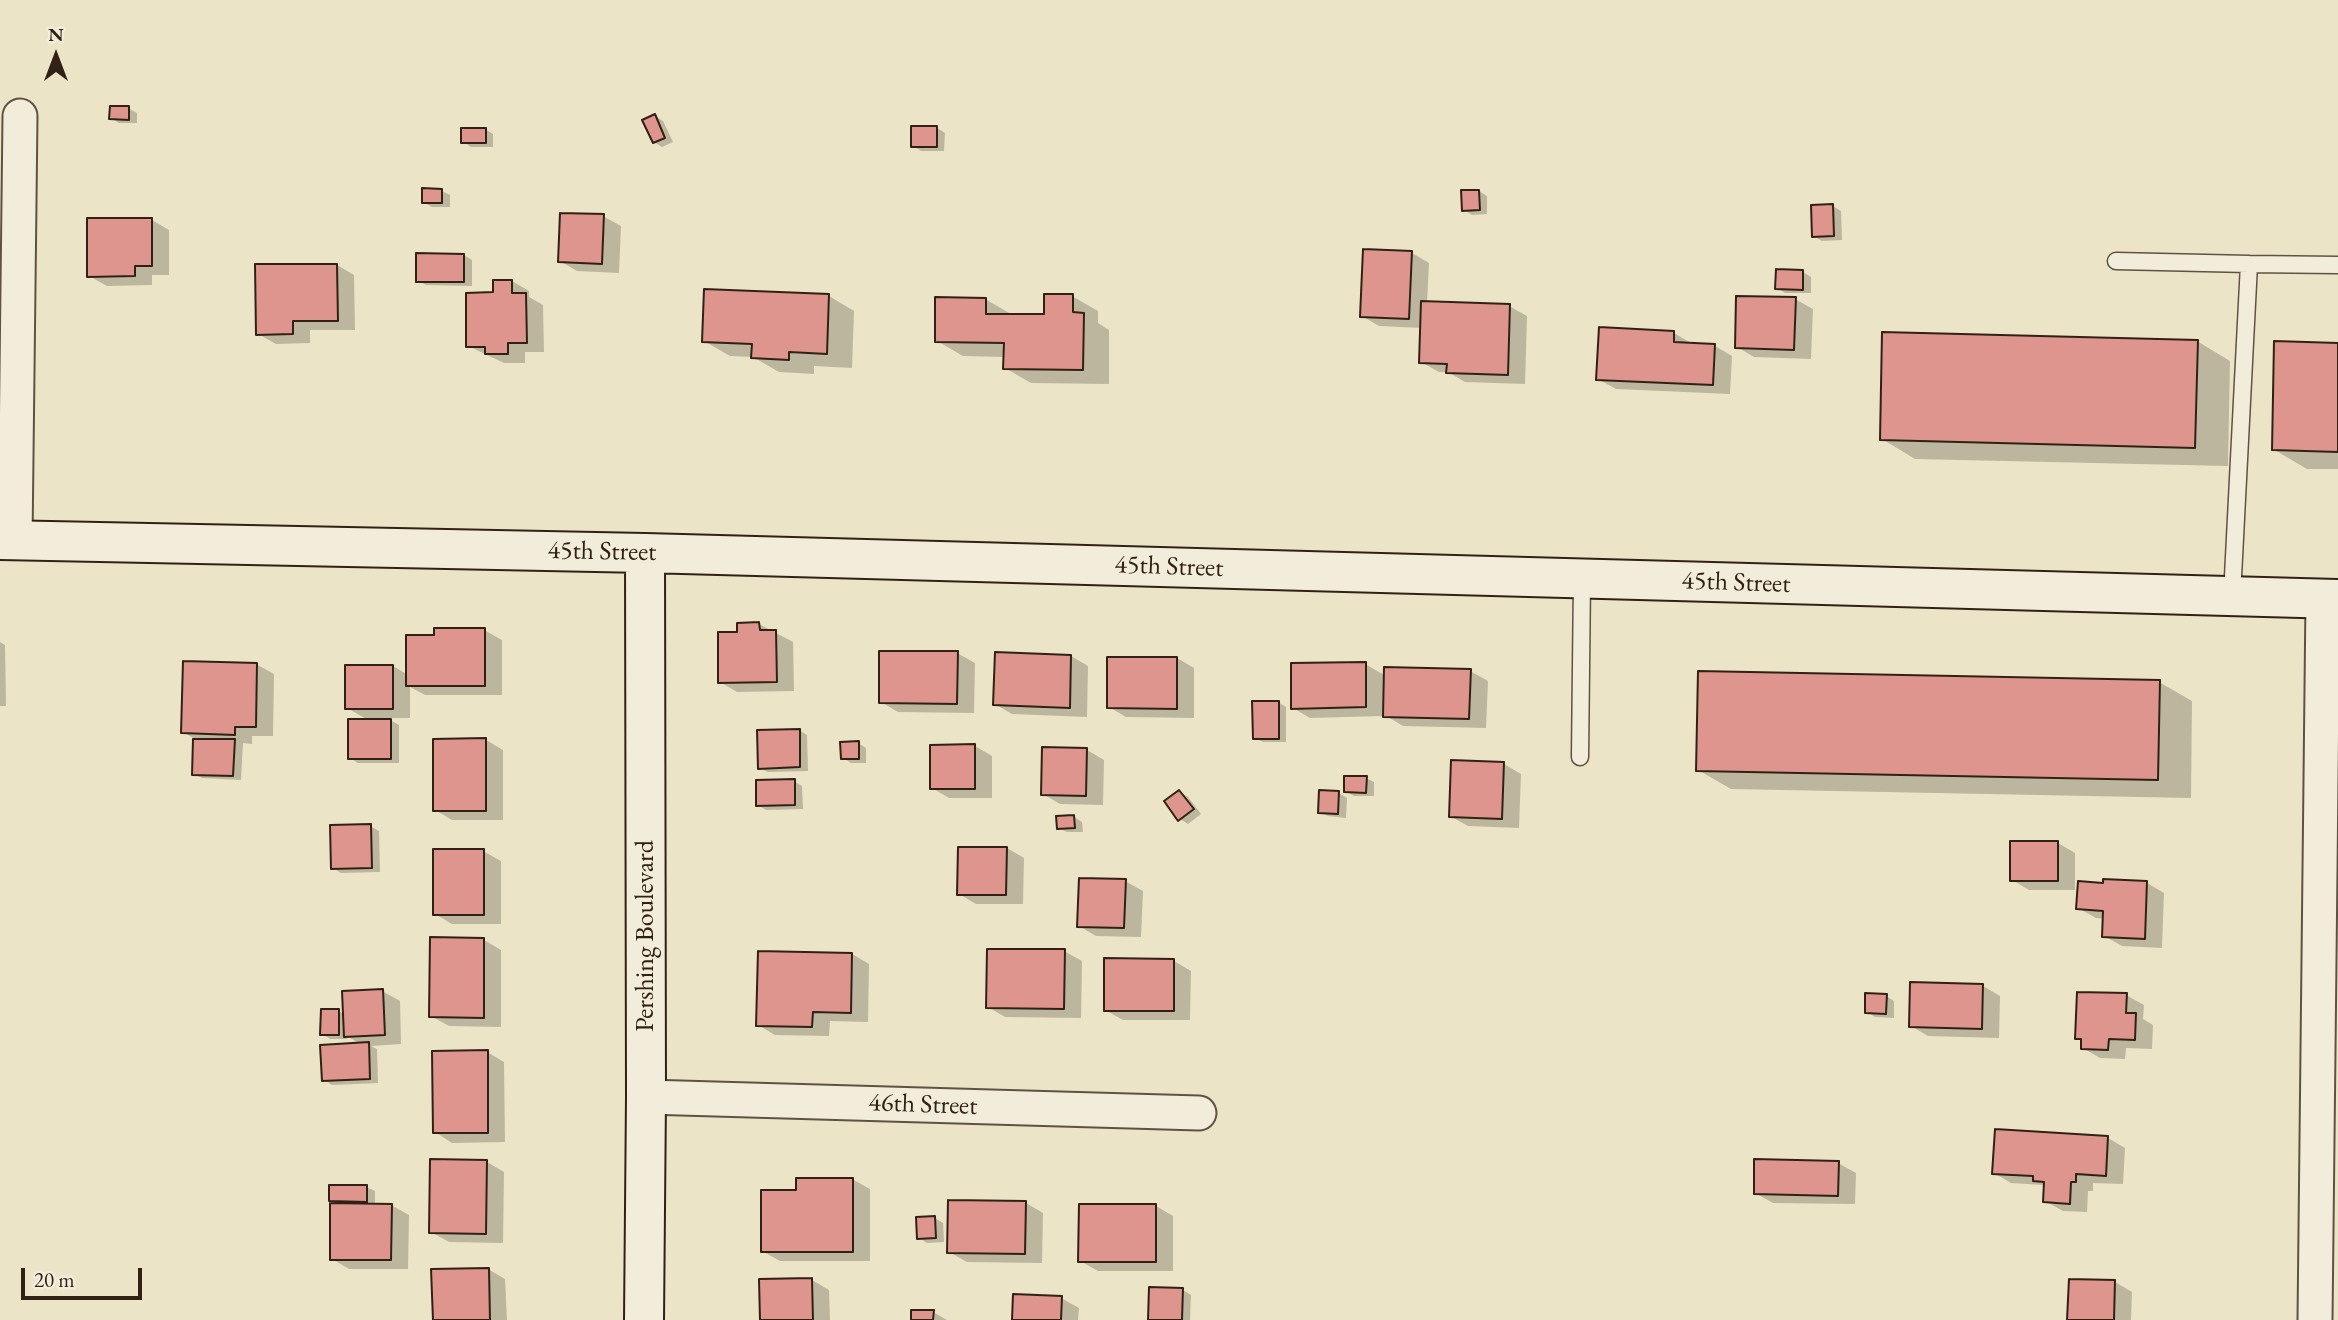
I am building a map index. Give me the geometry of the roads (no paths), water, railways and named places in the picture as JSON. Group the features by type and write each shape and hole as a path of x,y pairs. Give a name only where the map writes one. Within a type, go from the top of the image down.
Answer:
{"street":[{"path":"8,540 20,116"},
{"name":"45th Street","path":"8,540 645,552 2330,599"},
{"name":"Pershing Boulevard","path":"644,1320 645,552"},
{"path":"2315,1320 2329,865 2330,599"},
{"name":"46th Street","path":"646,1097 1199,1113"}],"lane":[{"path":"2116,261 2338,265"},
{"path":"2232,596 2249,264"},
{"path":"1580,757 1582,579"}]}
